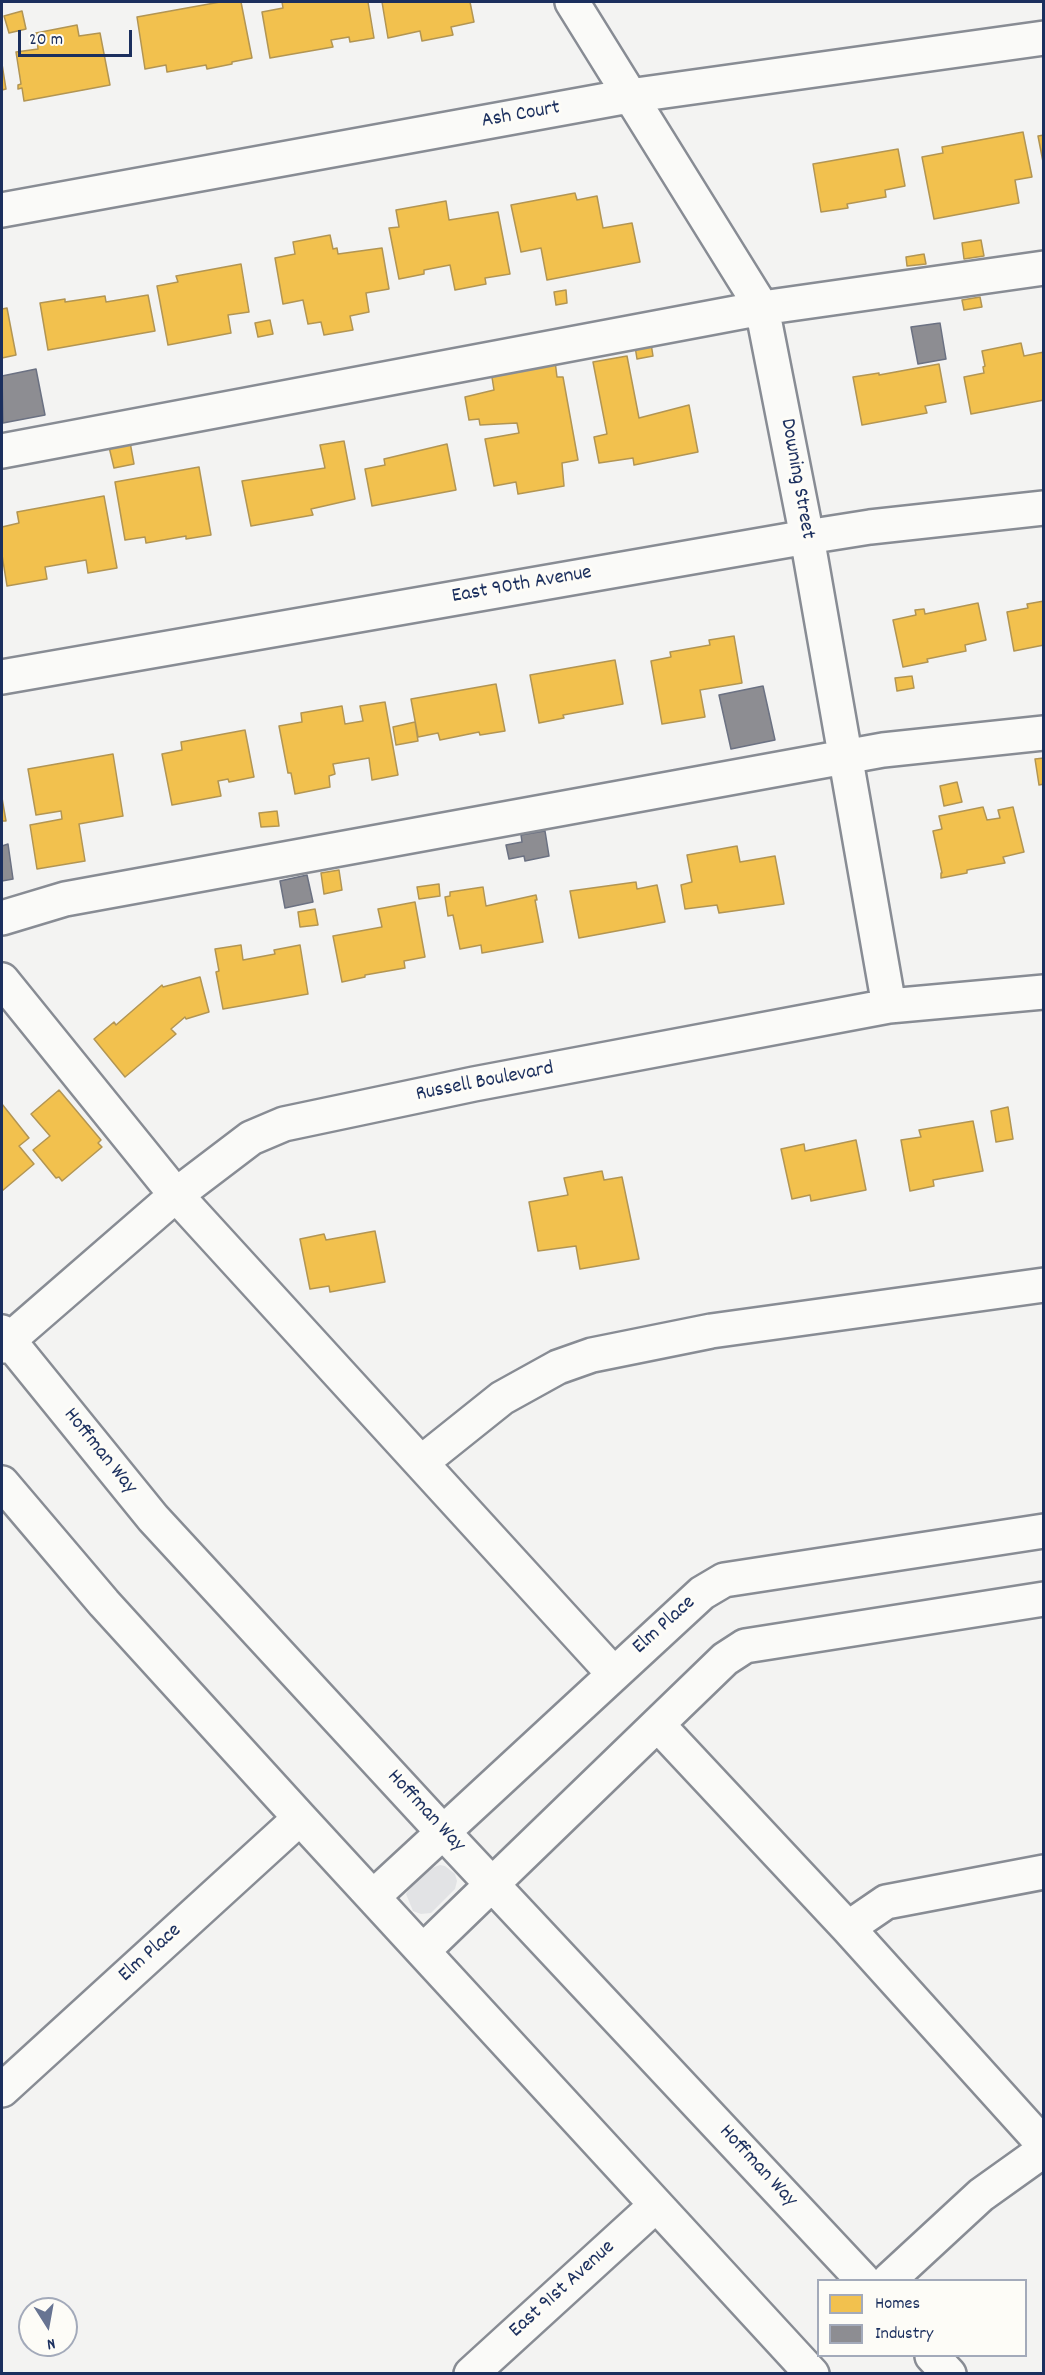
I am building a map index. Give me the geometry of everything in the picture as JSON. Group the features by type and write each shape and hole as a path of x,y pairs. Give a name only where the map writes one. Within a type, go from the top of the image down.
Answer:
{"street":[{"name":"Downing Street","path":"572,2 762,308 807,537 889,1006"},
{"name":"Ash Court","path":"2,210 630,96 1044,38"},
{"path":"2,451 762,308 1044,268"},
{"name":"East 90th Avenue","path":"2,676 807,537 870,527 1044,508"},
{"path":"2,918 65,899 883,750 1044,733"},
{"path":"2,980 176,1195 613,1673"},
{"name":"Russell Boulevard","path":"4,1339 176,1195 251,1138 284,1124 485,1082 889,1006 1044,992"},
{"path":"422,1462 502,1398 558,1367 592,1355 711,1330 1044,1285"},
{"name":"Hoffman Way","path":"4,1339 153,1518 442,1831 862,2279"},
{"path":"2,1484 104,1603 374,1896 654,2206 812,2373"},
{"name":"Elm Place","path":"374,1896 613,1673 702,1593 724,1580 1044,1531"},
{"path":"423,1951 725,1659 745,1646 1044,1599"},
{"path":"658,1725 848,1928 1044,2145"},
{"name":"Elm Place","path":"2,2090 300,1818"},
{"path":"848,1928 886,1902 1044,1872"},
{"path":"890,2279 981,2194 1044,2150"},
{"name":"East 91st Avenue","path":"471,2373 654,2206"},
{"path":"934,2357 949,2373"}],"shaded area":[{"path":"440,1865 455,1874 457,1881 455,1889 431,1913 421,1914 413,1911 406,1894 410,1887 432,1868"}],"building: Homes":[{"path":"220,2 241,2 252,58 207,69 206,65 167,72 166,65 145,69 137,17"},
{"path":"282,2 368,2 374,38 350,42 349,37 331,40 333,47 270,58 262,12 283,8"},
{"path":"382,2 470,2 474,22 451,27 453,35 422,41 420,31 388,38"},
{"path":"22,11 26,29 9,33 4,16"},
{"path":"77,25 79,36 100,33 110,85 24,101 22,88 18,89 18,85 21,84 16,52 38,49 36,33"},
{"path":"2,64 6,89 2,90"},
{"path":"1023,132 1032,177 1015,180 1019,203 934,219 922,157 943,153 942,147"},
{"path":"1044,135 1044,167 1038,136"},
{"path":"898,149 905,186 885,190 886,197 847,204 848,208 821,212 813,164"},
{"path":"575,193 577,200 597,196 603,228 632,223 640,262 547,280 541,248 521,252 511,205"},
{"path":"446,201 449,220 498,212 510,274 485,278 486,284 455,290 450,265 424,270 424,274 399,279 389,228 399,227 396,210"},
{"path":"330,235 333,249 337,248 338,254 382,248 389,289 366,293 369,312 350,316 353,330 324,335 321,322 308,324 303,300 283,304 275,258 295,254 293,242"},
{"path":"981,240 984,256 964,259 962,243"},
{"path":"924,254 926,264 907,266 906,257"},
{"path":"241,264 249,312 228,315 231,333 168,345 157,286 178,282 176,276"},
{"path":"566,290 567,303 556,305 554,292"},
{"path":"148,295 155,331 48,350 40,303 105,296 106,302"},
{"path":"980,297 982,307 964,310 962,300"},
{"path":"7,308 16,355 2,358 2,309"},
{"path":"270,320 273,334 258,337 255,323"},
{"path":"650,337 653,356 637,359 634,340"},
{"path":"1021,343 1024,356 1044,352 1044,400 971,414 964,377 984,373 982,351"},
{"path":"627,356 639,418 689,405 698,452 634,465 633,458 599,463 594,437 607,434 593,362"},
{"path":"555,361 557,377 563,377 578,460 562,463 564,486 518,494 516,482 494,486 485,439 519,433 517,423 480,425 479,419 469,420 465,397 494,390 491,371"},
{"path":"939,364 946,402 925,406 927,413 862,425 853,377 879,373 879,375"},
{"path":"344,441 355,499 311,509 313,515 251,526 242,481 325,468 320,445"},
{"path":"130,442 134,464 114,468 109,447"},
{"path":"447,444 456,490 372,506 365,469 385,465 384,459"},
{"path":"199,467 211,535 186,539 186,536 146,543 145,537 125,540 115,482"},
{"path":"104,496 117,568 88,573 86,560 45,567 47,579 7,586 2,555 2,527 19,523 17,512"},
{"path":"1044,601 1044,645 1014,651 1007,612 1028,608 1027,604"},
{"path":"978,603 986,640 965,645 966,651 927,659 928,662 903,667 893,620 916,615 915,610 924,609 925,614"},
{"path":"734,636 742,683 700,690 705,717 662,724 651,661 671,657 670,652 710,645 709,640"},
{"path":"615,660 623,704 563,715 564,718 539,723 530,675"},
{"path":"912,676 914,688 897,691 895,678"},
{"path":"496,684 505,731 480,735 479,732 440,740 438,733 418,737 411,699"},
{"path":"385,702 398,775 372,780 369,758 333,764 335,774 329,776 330,787 295,794 291,773 288,773 279,726 302,722 301,713 342,706 345,724 363,721 360,706"},
{"path":"415,722 418,741 396,745 393,727"},
{"path":"245,730 254,777 229,782 228,779 218,781 221,796 172,805 162,754 182,750 181,742"},
{"path":"113,754 123,816 79,824 85,861 37,869 30,825 62,819 61,811 36,815 28,769"},
{"path":"1044,758 1044,784 1039,785 1035,759"},
{"path":"957,782 962,802 944,806 940,786"},
{"path":"2,798 6,821 2,821"},
{"path":"983,807 987,820 1000,818 998,810 1013,807 1024,852 1003,857 1005,863 967,870 967,873 941,878 942,873 933,831 942,829 939,816"},
{"path":"277,811 279,826 261,827 259,813"},
{"path":"737,846 740,862 775,856 784,904 719,913 717,905 685,909 681,885 692,882 687,855"},
{"path":"339,870 342,890 324,894 321,873"},
{"path":"636,882 637,889 657,885 665,922 579,938 570,891"},
{"path":"439,884 440,896 419,899 417,887"},
{"path":"483,887 486,906 536,895 543,942 482,953 481,945 460,949 453,915 448,916 445,897 450,896 450,892"},
{"path":"415,902 425,957 404,961 405,968 365,975 365,977 342,982 333,936 382,927 378,909"},
{"path":"315,909 318,925 300,927 298,912"},
{"path":"241,945 243,960 275,954 274,950 300,945 308,994 223,1009 216,972 219,971 215,949"},
{"path":"200,977 209,1012 186,1019 185,1017 171,1029 176,1034 125,1077 94,1039 114,1022 116,1025 162,985 163,987"},
{"path":"59,1090 101,1140 98,1143 102,1147 62,1181 59,1177 56,1178 33,1150 50,1136 31,1114"},
{"path":"2,1104 29,1138 19,1146 34,1164 2,1191"},
{"path":"1008,1107 1013,1139 996,1142 991,1111"},
{"path":"973,1121 983,1171 933,1180 934,1186 910,1191 901,1140 921,1137 919,1130"},
{"path":"856,1140 866,1190 811,1201 810,1195 792,1199 781,1149 804,1144 805,1151"},
{"path":"602,1171 604,1180 622,1177 639,1259 580,1269 576,1246 538,1251 529,1202 568,1195 564,1178"},
{"path":"375,1231 385,1282 330,1292 329,1286 310,1289 300,1239 324,1234 326,1240"}],"building: Industry":[{"path":"940,323 946,359 918,364 911,327"},
{"path":"36,369 45,415 3,423 2,376"},
{"path":"763,686 775,740 731,749 719,695"},
{"path":"545,831 549,856 525,861 524,856 509,859 506,845 522,842 521,835"},
{"path":"8,844 13,879 2,881 2,846"},
{"path":"307,875 313,902 285,908 280,881"}]}
